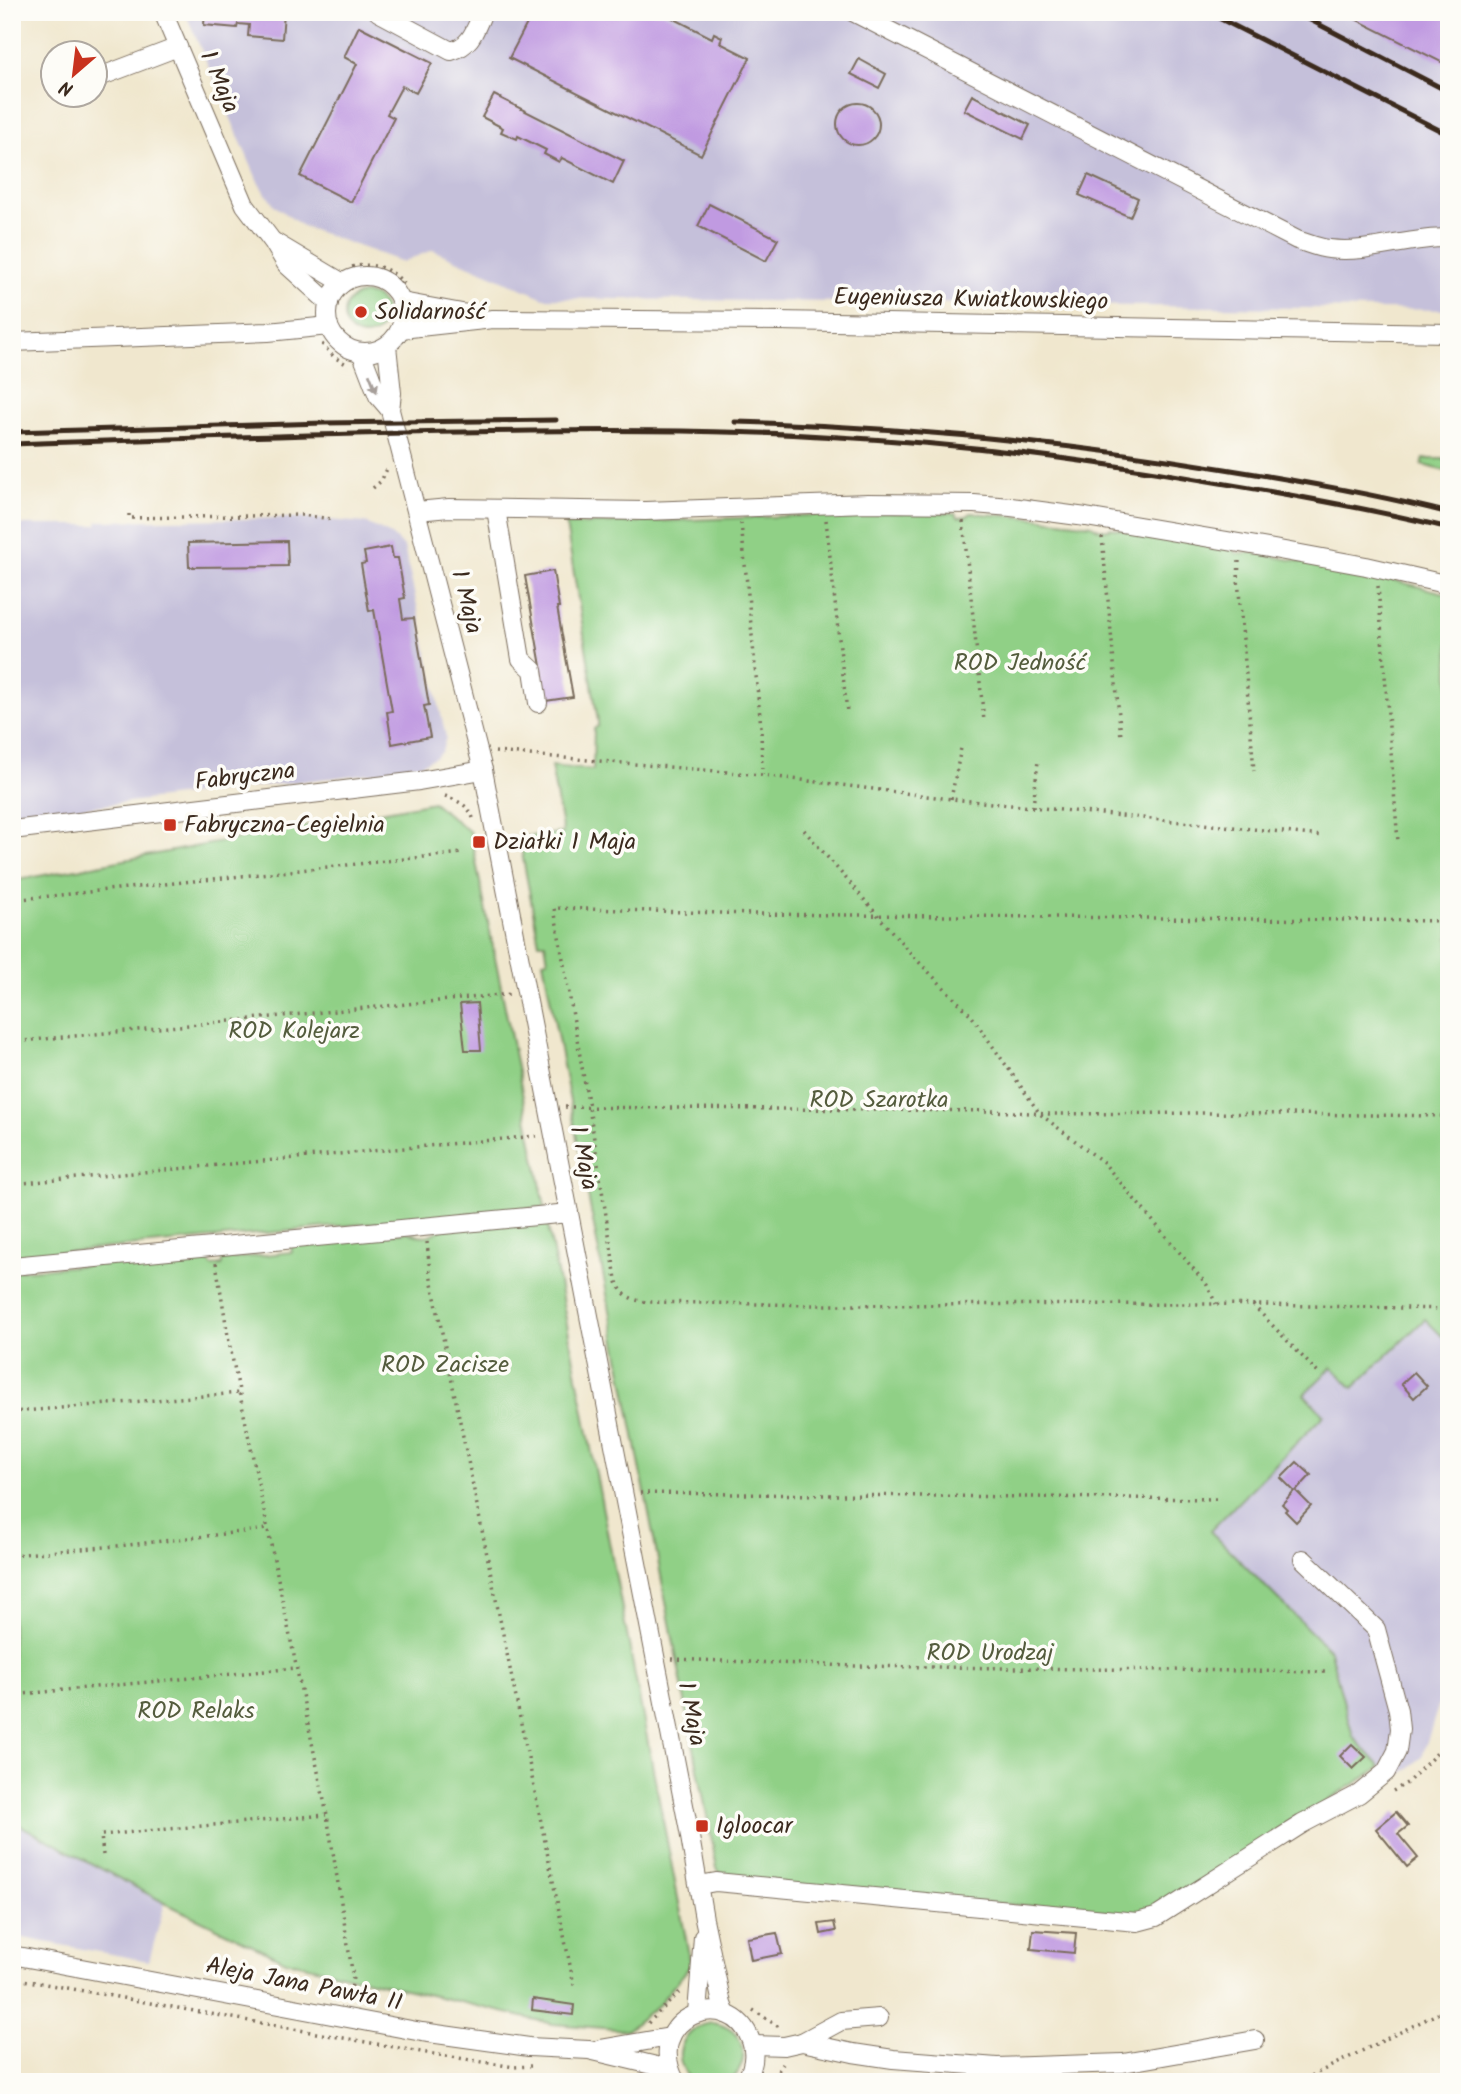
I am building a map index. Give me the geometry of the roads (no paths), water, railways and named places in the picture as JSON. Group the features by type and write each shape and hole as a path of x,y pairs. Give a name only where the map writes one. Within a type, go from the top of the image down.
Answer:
{"street":[{"name":"1 Maja","path":"163,12 245,205 286,264 329,303"},
{"path":"378,12 451,51 462,48 471,38 483,12"},
{"path":"853,12 1297,240 1327,249 1354,250 1449,238"},
{"path":"108,74 178,47"},
{"name":"1 Maja","path":"273,242 344,275"},
{"path":"12,342 268,332 324,333 336,339 356,360 387,346 395,338 401,329 406,297 377,278 344,275 329,303 324,333"},
{"name":"Eugeniusza Kwiatkowskiego","path":"406,297 493,319"},
{"name":"Eugeniusza Kwiatkowskiego","path":"401,329 493,319 779,321 1449,333"},
{"name":"1 Maja","path":"387,346 392,393 390,410 483,770 705,1919 726,2014"},
{"name":"1 Maja","path":"356,360 390,410"},
{"path":"417,511 449,508 645,511 824,504 962,504 1011,507 1241,543 1449,585"},
{"path":"496,509 521,659 533,670 538,702"},
{"name":"Fabryczna","path":"12,830 419,781 483,770"},
{"path":"12,1266 569,1213"},
{"path":"699,1885 716,1882 1137,1922 1156,1917 1303,1824 1359,1794 1386,1772 1397,1751 1400,1729 1398,1710 1376,1629 1303,1559"},
{"name":"1 Maja","path":"697,2013 705,1919"},
{"name":"Aleja Jana Pawła II","path":"12,1955 460,2038 529,2047 589,2050 670,2037"},
{"path":"673,2075 667,2053 670,2037 677,2027 697,2013 712,2011 726,2014 743,2026 753,2045 748,2080"},
{"path":"753,2045 784,2046 802,2042 841,2021 879,2018"},
{"path":"802,2042 893,2059 997,2067 1123,2063 1255,2040"},
{"name":"Aleja Jana Pawła II","path":"589,2050 673,2075"}],"railway":[{"path":"1207,12 1449,135"},
{"path":"1295,12 1449,92"},
{"path":"12,432 324,423 556,420"},
{"path":"735,422 920,432 1103,451 1309,483 1449,513"},
{"path":"12,444 293,435 556,431 792,434 980,449 1121,467 1303,497 1449,528"}],"place":[{"name":"Solidarność","path":"361,312"},
{"name":"Fabryczna-Cegielnia","path":"170,825"},
{"name":"Działki 1 Maja","path":"479,842"},
{"name":"Igloocar","path":"702,1826"}],"park label":[{"name":"ROD Jedność","path":"1020,663"},
{"name":"ROD Kolejarz","path":"294,1031"},
{"name":"ROD Szarotka","path":"879,1100"},
{"name":"ROD Zacisze","path":"445,1365"},
{"name":"ROD Urodzaj","path":"990,1653"},
{"name":"ROD Relaks","path":"196,1711"}]}
